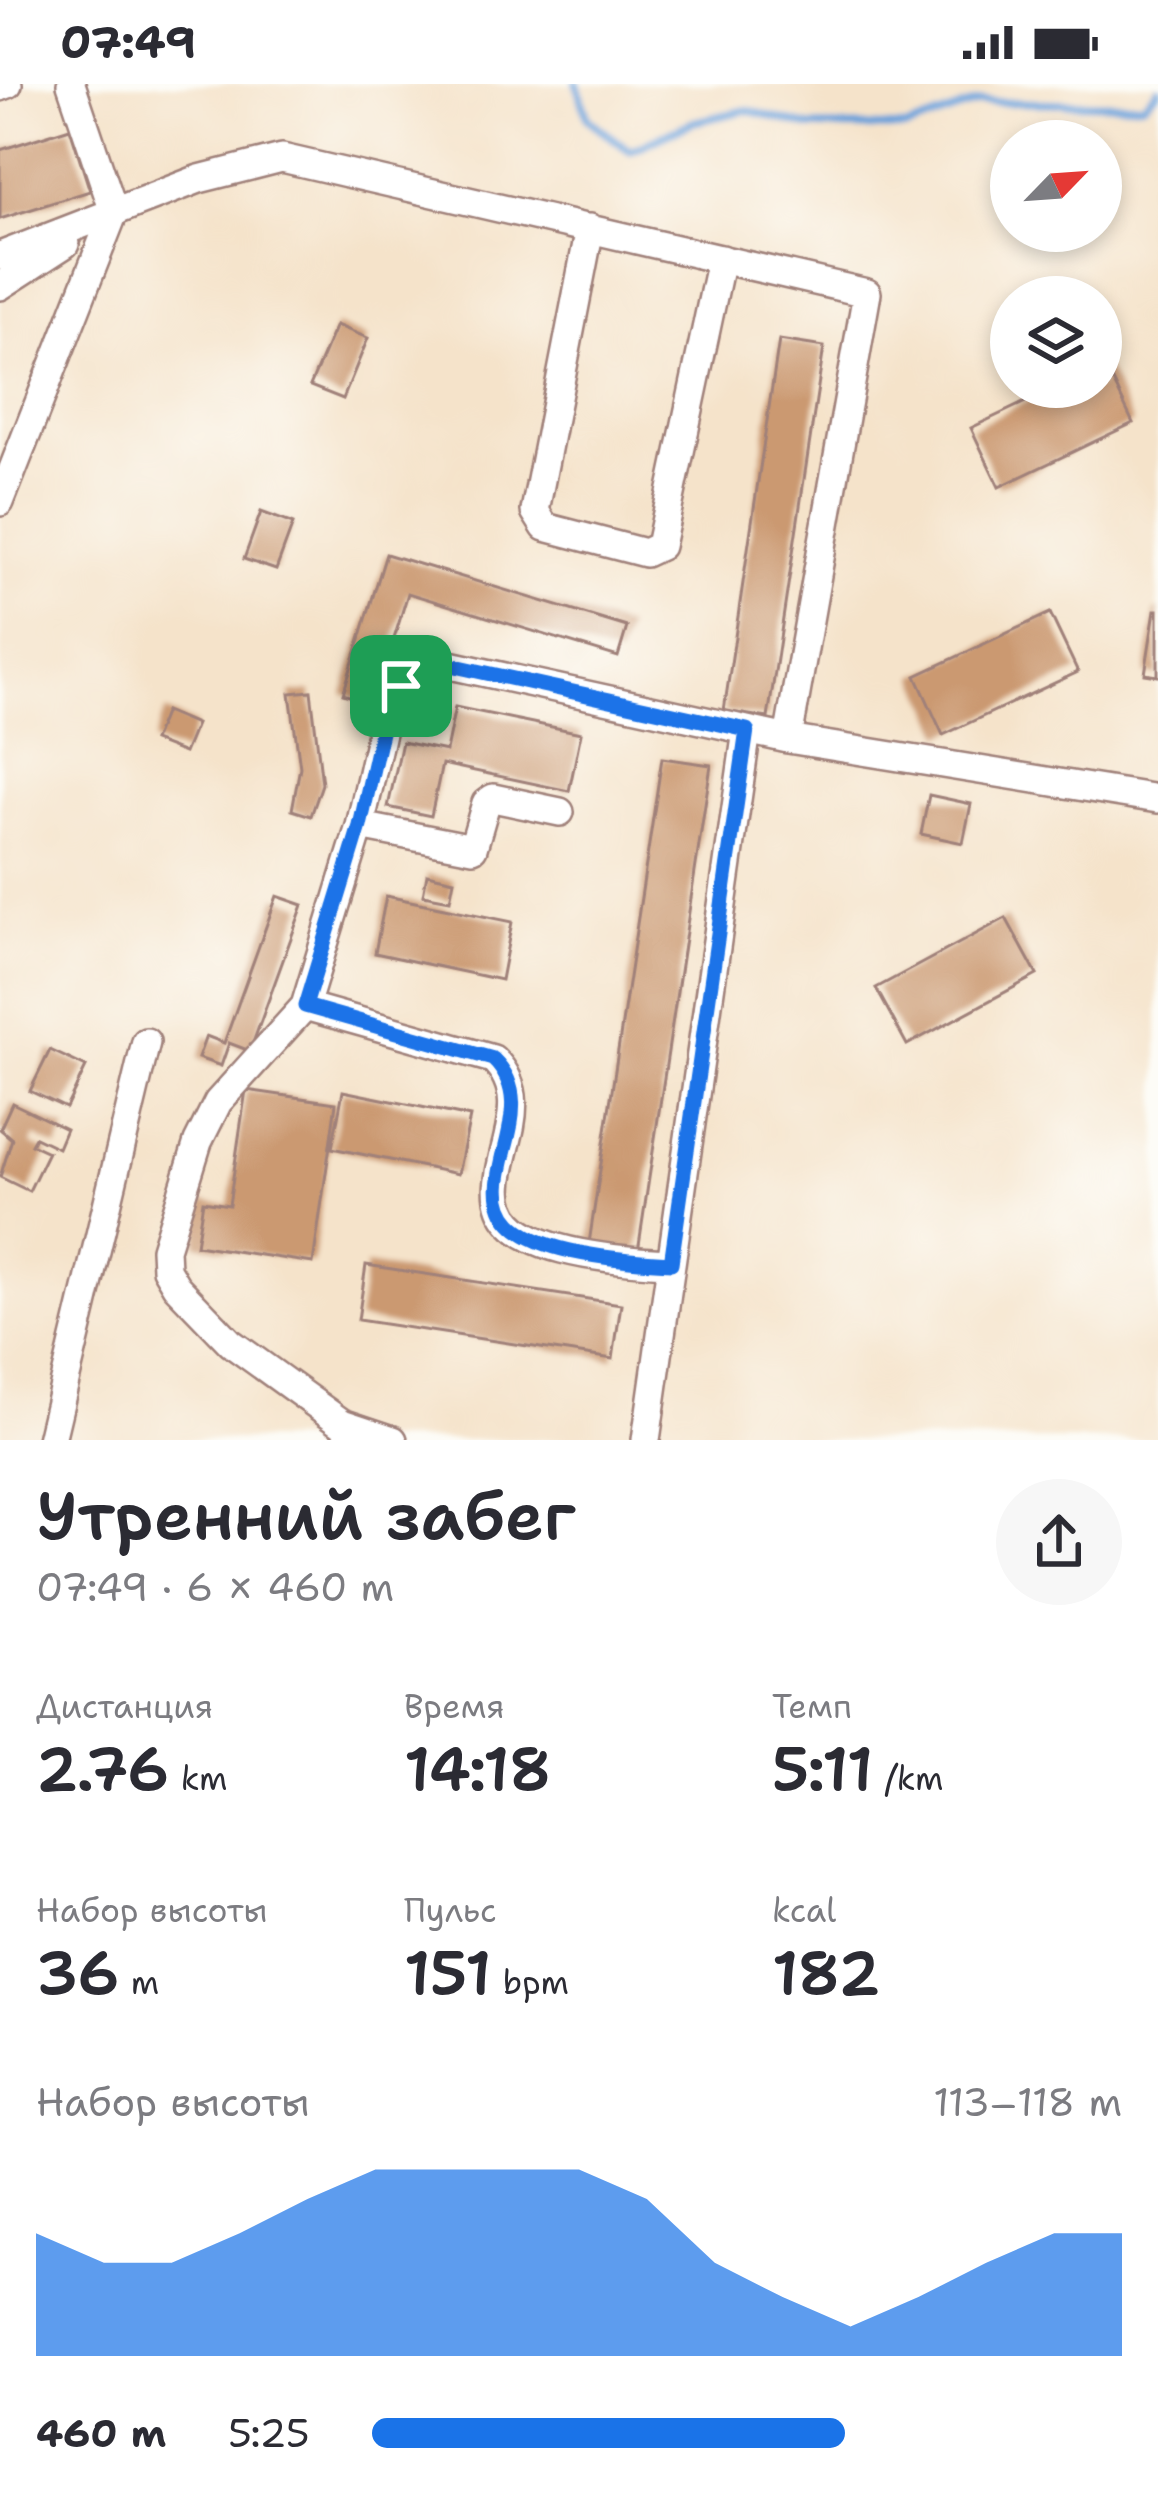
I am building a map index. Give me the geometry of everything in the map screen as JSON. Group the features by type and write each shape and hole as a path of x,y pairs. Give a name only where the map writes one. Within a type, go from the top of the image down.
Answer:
{"street":[{"path":"0,502 114,212 70,84"},
{"path":"0,256 199,178 283,158 867,293 843,452 788,739"},
{"path":"0,286 114,212"},
{"path":"590,228 535,512 545,527 645,553 660,546 721,259"},
{"path":"393,1440 355,1429 302,1399 190,1304 166,1269 168,1229 207,1122 228,1089 305,1006 360,826 384,719 401,686 441,663 788,739 1158,799"},
{"path":"634,1440 646,1440 747,730"},
{"path":"360,826 473,848 486,803 493,798 560,812"},
{"path":"305,1006 493,1059 510,1075 513,1094 495,1199 502,1219 518,1233 568,1252 671,1263"},
{"path":"51,1440 146,1042"}],"building":[{"path":"70,128 90,191 0,219 0,150"},
{"path":"336,325 368,338 343,399 310,386"},
{"path":"779,340 824,347 768,718 724,711"},
{"path":"1122,400 1133,423 999,487 971,428 1013,408 1122,408"},
{"path":"261,512 293,524 276,570 244,559"},
{"path":"386,554 627,627 618,657 408,593 374,704 343,694"},
{"path":"1158,610 1158,676 1145,674"},
{"path":"1050,613 1078,672 943,735 916,676"},
{"path":"311,691 322,784 311,816 292,810 300,767 290,693"},
{"path":"455,707 581,733 569,791 442,764 431,816 388,807 402,742 446,751"},
{"path":"165,711 196,724 184,753 153,741"},
{"path":"662,758 711,765 637,1258 588,1250"},
{"path":"929,795 971,804 963,843 921,834"},
{"path":"427,874 454,880 450,900 423,895"},
{"path":"277,896 303,905 250,1051 229,1043 221,1066 198,1058 206,1036 224,1043"},
{"path":"386,896 512,922 501,980 375,953"},
{"path":"1006,918 1037,975 907,1045 876,988"},
{"path":"50,1050 86,1067 66,1108 30,1091"},
{"path":"246,1090 336,1103 313,1263 196,1245 203,1201 229,1205"},
{"path":"343,1091 470,1117 458,1174 332,1148"},
{"path":"12,1103 66,1129 58,1148 35,1137 31,1144 48,1152 29,1191 0,1177 12,1139 0,1129"},
{"path":"366,1265 621,1304 613,1359 358,1320"}],"waterway":[{"path":"577,84 588,119 630,151 693,122 747,110 809,127 907,128 979,102 1143,104 1158,89"}],"route":[{"path":"441,663 747,730 671,1263 568,1252 518,1233 502,1219 495,1199 513,1094 510,1075 493,1059 305,1006 360,826 384,719 401,686 441,663"}]}
